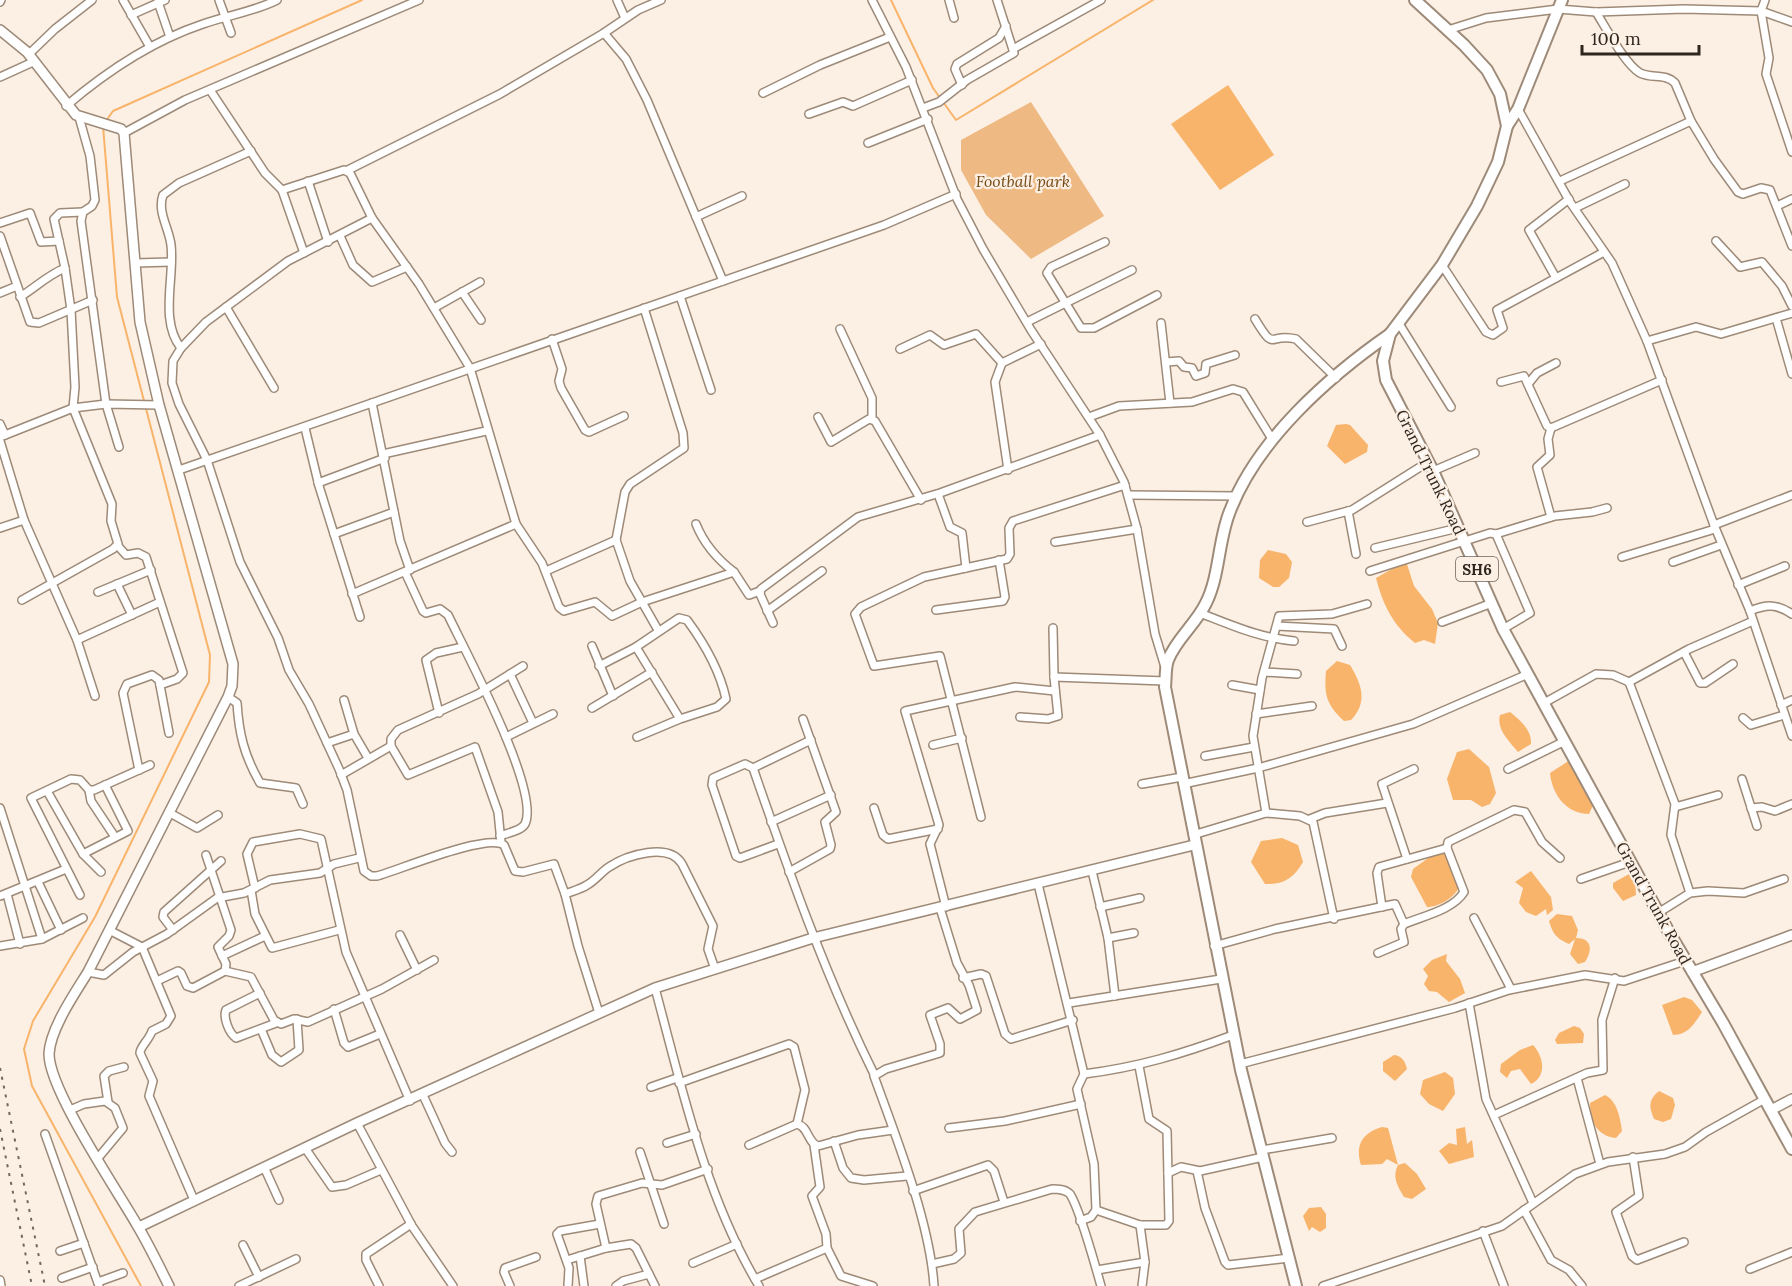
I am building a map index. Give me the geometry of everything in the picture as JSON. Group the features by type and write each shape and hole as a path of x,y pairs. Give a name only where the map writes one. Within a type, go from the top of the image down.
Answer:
{"main road":[{"name":"Grand Trunk Road","path":"1415,0 1478,58 1495,82 1507,126 1504,146 1493,175 1442,265 1390,334 1383,361 1386,380 1430,467 1503,629 1658,913 1792,1149"},
{"path":"1507,126 1518,110 1560,5"},
{"path":"1296,1286 1233,1035 1214,946 1182,781 1166,677 1167,662 1207,602 1228,514 1254,462 1281,427 1390,334"}],"street":[{"path":"0,77 31,58 55,29 92,0"},
{"path":"123,0 150,47"},
{"path":"219,0 231,33"},
{"path":"66,106 106,74 150,47 205,23 277,0"},
{"path":"124,133 155,115 210,90 419,0"},
{"path":"617,0 625,18"},
{"path":"282,190 348,170 500,94 604,33 625,18 661,0"},
{"path":"872,0 912,80 956,194 983,249 1100,435 1128,495 1137,529 1155,634 1166,677 1054,677"},
{"path":"949,0 954,18"},
{"path":"923,108 950,96 962,85 1014,53 997,0"},
{"path":"1013,49 1101,0"},
{"path":"1765,0 1761,11 1769,58 1766,74 1791,147"},
{"path":"131,15 162,1 170,37"},
{"path":"1448,30 1486,18 1560,5 1596,12 1684,9 1761,11 1792,22"},
{"path":"1596,12 1634,68 1647,75 1671,79 1675,83 1691,121 1738,192 1743,194 1768,189 1792,246"},
{"path":"962,85 956,69 957,64 999,38 1006,26"},
{"path":"0,30 31,58 66,106 79,117 105,124 124,133"},
{"path":"604,33 626,59 647,100 723,281"},
{"path":"763,93 820,65 890,37"},
{"path":"809,114 843,102 854,106 912,80"},
{"path":"210,90 265,173 282,190 304,253"},
{"path":"1518,110 1569,200 1604,252 1647,341 1714,527 1750,611 1792,736"},
{"path":"79,117 90,156 95,200 83,212 81,220 106,404 118,447"},
{"path":"868,143 928,119"},
{"path":"1560,181 1691,121"},
{"path":"124,133 140,322 159,405 232,658 232,686 170,813 88,972 64,1012 49,1052 52,1068 70,1110 139,1227 169,1286"},
{"path":"181,348 174,334 169,300 171,262 169,230 161,211 160,201 166,190 252,151"},
{"path":"348,170 372,218 434,308 470,368 486,430 516,524 546,571 559,608 564,611 594,602 612,616 642,602 734,572"},
{"path":"308,181 328,242"},
{"path":"1575,208 1624,184"},
{"path":"178,470 305,428 552,339 884,225 956,194"},
{"path":"696,217 742,196"},
{"path":"1777,206 1792,199"},
{"path":"1556,278 1529,230 1569,200"},
{"path":"83,212 60,213 54,217 71,310 75,387 73,408 112,504 111,521 118,546 126,555 138,553 146,557 151,570 183,673 177,679 160,685"},
{"path":"0,223 30,213 41,242 60,241"},
{"path":"372,218 288,261 200,327 181,348 173,361 172,383 178,404 207,460 240,562 341,775 356,827 359,858 364,871 371,876 377,876 462,848 501,839 522,828 526,821 522,780 506,737 463,647 444,610 440,609 426,614 423,612 408,571 372,403"},
{"path":"0,236 27,319 34,324 93,300"},
{"path":"340,236 353,265 372,282 379,281 407,267"},
{"path":"1716,241 1740,267 1762,262 1782,286 1792,306"},
{"path":"1105,242 1048,270 1047,276 1064,304 1084,330 1157,295"},
{"path":"1442,265 1486,332 1493,335 1503,328 1497,310 1604,252"},
{"path":"135,263 171,262"},
{"path":"20,297 37,287 48,276 65,268"},
{"path":"1027,322 1131,270"},
{"path":"434,308 480,282"},
{"path":"0,293 17,286"},
{"path":"462,292 481,320"},
{"path":"680,296 711,390"},
{"path":"226,307 274,388"},
{"path":"644,308 684,432 684,448 630,484 625,492 616,540 630,581 658,630"},
{"path":"1647,341 1696,327 1722,334 1792,313"},
{"path":"1776,318 1792,374"},
{"path":"1255,319 1267,339 1273,342 1296,339 1336,378"},
{"path":"1398,322 1451,407"},
{"path":"1161,323 1170,403"},
{"path":"840,329 872,398 872,419 886,436 921,500"},
{"path":"900,349 930,336 944,345 976,334 1002,363"},
{"path":"552,339 562,369 559,381 561,388 585,430 589,432 624,416"},
{"path":"1008,470 995,382 1002,363 1041,344"},
{"path":"1166,362 1179,361 1184,367 1193,369 1196,376 1205,373 1206,363 1235,355"},
{"path":"1528,384 1537,373 1556,363"},
{"path":"1501,382 1524,376 1547,426 1551,428"},
{"path":"1551,517 1537,467 1550,455 1548,438 1551,428 1662,380"},
{"path":"1089,417 1119,406 1192,402 1233,389 1243,392 1272,439"},
{"path":"2,438 73,408 106,404 159,405"},
{"path":"818,417 831,442 872,419"},
{"path":"0,424 24,520 77,640 95,696"},
{"path":"305,428 318,483 360,617"},
{"path":"318,483 384,456 486,430"},
{"path":"696,524 701,536 720,560 734,572 749,595 760,591 850,522 1008,470 1100,435"},
{"path":"1307,522 1348,512 1430,467 1475,453"},
{"path":"981,817 942,659 937,655 874,666 855,614 861,607 910,582 1008,558 1010,554 1009,528 1013,521 1125,485"},
{"path":"938,494 950,528 962,533 966,568"},
{"path":"1128,495 1236,496"},
{"path":"1622,557 1714,527 1792,495"},
{"path":"1370,571 1490,533 1496,534 1551,517 1607,508"},
{"path":"334,534 394,512"},
{"path":"1348,512 1356,554"},
{"path":"0,528 24,520"},
{"path":"352,594 516,524"},
{"path":"1375,548 1458,528"},
{"path":"1055,542 1137,529"},
{"path":"1496,534 1530,613 1503,629"},
{"path":"546,571 616,540"},
{"path":"1673,562 1721,545"},
{"path":"22,600 118,546"},
{"path":"936,610 1003,601 1005,597 999,560"},
{"path":"1738,585 1785,566"},
{"path":"98,592 151,570"},
{"path":"767,611 822,571"},
{"path":"117,584 132,615"},
{"path":"760,591 773,623"},
{"path":"77,640 160,602"},
{"path":"1442,622 1492,603"},
{"path":"1266,813 1252,736 1264,672 1281,614 1332,614 1367,604"},
{"path":"1750,611 1764,606 1778,605 1792,614"},
{"path":"1200,613 1273,639 1294,641"},
{"path":"599,666 636,647 679,618 687,620 716,669 725,693 724,703 638,737"},
{"path":"1629,682 1684,652 1753,621"},
{"path":"1277,626 1334,629 1342,646"},
{"path":"1020,717 1055,719 1058,716 1053,628"},
{"path":"592,646 613,696"},
{"path":"439,713 425,663 436,653 463,647"},
{"path":"636,647 680,719"},
{"path":"1684,652 1700,683 1710,680 1733,664"},
{"path":"523,666 484,690 394,733 391,746 408,775 475,747 498,812 501,839 515,871 523,872 554,864 565,894 599,1013"},
{"path":"592,708 652,672"},
{"path":"1264,672 1297,674"},
{"path":"510,674 533,723"},
{"path":"1142,784 1182,781 1258,768 1413,724 1528,674"},
{"path":"1544,703 1596,674 1613,675 1629,682 1675,807 1671,835 1690,893"},
{"path":"140,770 123,689 139,678 153,675 159,680 169,733"},
{"path":"1232,685 1260,690"},
{"path":"938,829 904,714 907,710 1015,687 1055,691"},
{"path":"228,697 237,703 237,723 242,742 260,783 296,788 300,792 303,804"},
{"path":"344,700 354,734 368,759"},
{"path":"1781,705 1792,700"},
{"path":"1256,714 1312,706"},
{"path":"506,737 553,714"},
{"path":"1743,718 1751,725 1784,715"},
{"path":"789,872 830,849 831,845 824,826 826,819 836,812 803,719"},
{"path":"327,743 354,734"},
{"path":"933,745 962,738"},
{"path":"753,768 811,740"},
{"path":"1508,769 1565,741"},
{"path":"341,775 391,746"},
{"path":"1205,756 1254,747"},
{"path":"778,844 738,857 724,825 712,785 714,778 745,764 753,768 813,938 844,1013 874,1074 894,1130 932,1264 934,1286"},
{"path":"89,790 150,765"},
{"path":"1407,859 1382,786 1384,781 1414,769"},
{"path":"80,895 31,800 34,796 76,778 89,790 91,801 115,837"},
{"path":"1742,779 1756,826"},
{"path":"83,854 126,832 128,828 105,785"},
{"path":"47,791 83,854 101,872"},
{"path":"771,822 831,795"},
{"path":"1675,807 1718,795"},
{"path":"139,1227 357,1123 410,1101 655,988 813,938 1092,871 1193,840 1266,813 1310,819 1325,813 1388,802"},
{"path":"1751,808 1762,807 1775,810 1792,804"},
{"path":"0,808 42,939"},
{"path":"874,808 883,835 888,840 938,829"},
{"path":"1378,953 1404,942 1401,929 1404,924 1459,900 1464,892 1447,848 1448,842 1519,809 1525,812 1542,842 1560,858"},
{"path":"170,813 197,828 218,815"},
{"path":"1310,819 1318,839 1334,919"},
{"path":"874,1074 940,1053 931,1013 948,1008 960,1019 977,1010 972,993 963,978 943,907 930,844 938,829"},
{"path":"339,930 276,949 270,946 255,914 247,850 253,842 300,834 321,839 339,930 363,995 410,1101"},
{"path":"1382,907 1378,869 1447,848"},
{"path":"565,894 590,884 608,868 629,859 662,852 677,856 698,891 713,926 708,949 715,969"},
{"path":"206,855 231,930 230,936 219,944 226,964 225,971"},
{"path":"88,972 104,975 142,947 173,930 220,897 253,889 270,880 326,870 334,864 359,858"},
{"path":"173,930 163,917 164,912 221,861"},
{"path":"1581,879 1630,862"},
{"path":"20,944 3,895 66,869"},
{"path":"1092,871 1108,938 1115,996"},
{"path":"1658,913 1690,893 1744,892 1784,879"},
{"path":"38,882 61,930"},
{"path":"1038,884 1069,1003 1084,1074 1077,1089 1094,1164 1096,1210 1091,1217 1080,1221"},
{"path":"1100,907 1140,898"},
{"path":"1214,946 1275,929 1334,919 1395,904 1404,924"},
{"path":"0,946 42,939 83,918"},
{"path":"1474,918 1511,989"},
{"path":"109,930 139,943 142,947 171,1016 166,1024 152,1031 150,1041 141,1048 140,1053 153,1082 149,1096 194,1200"},
{"path":"1108,938 1134,933"},
{"path":"400,935 417,970"},
{"path":"1692,972 1792,935"},
{"path":"222,956 265,936"},
{"path":"260,993 228,1008 224,1016 231,1034 236,1038 276,1023 281,1024 297,1019 308,1022 363,995 382,989 434,960"},
{"path":"1240,1064 1469,1003 1511,989 1585,975 1624,981 1685,961"},
{"path":"156,981 178,971 181,972 187,986 193,987 225,971 251,977 276,1023"},
{"path":"963,978 981,974 986,976 1005,1034 1011,1039 1073,1020"},
{"path":"1494,1115 1577,1078 1603,1070 1602,1020 1616,978"},
{"path":"1069,1003 1221,979"},
{"path":"655,988 678,1080 714,1191 737,1244 757,1282 827,1248"},
{"path":"1469,1003 1475,1026 1480,1072 1486,1099 1533,1203"},
{"path":"334,1009 344,1043 348,1047 380,1034"},
{"path":"261,1029 269,1050 275,1059 281,1062 299,1050 297,1019"},
{"path":"1084,1074 1139,1066 1173,1058 1233,1035"},
{"path":"651,1087 789,1044 794,1047 805,1090 797,1124"},
{"path":"1096,1210 1140,1225 1167,1224 1170,1203 1167,1131 1149,1119 1139,1066"},
{"path":"108,1102 104,1076 109,1071 124,1067"},
{"path":"1577,1078 1600,1164"},
{"path":"423,1095 445,1143 452,1152"},
{"path":"1323,1286 1502,1226 1575,1174 1600,1164 1633,1157 1665,1154 1685,1147 1706,1132 1765,1099"},
{"path":"1771,1110 1792,1099"},
{"path":"70,1110 92,1102 108,1102 115,1108 123,1128 98,1158"},
{"path":"949,1128 1005,1121 1081,1104"},
{"path":"357,1123 411,1224 452,1286"},
{"path":"749,1145 797,1124"},
{"path":"797,1124 804,1128 814,1145 820,1187 813,1196 826,1234 827,1248 841,1276 873,1286"},
{"path":"814,1145 894,1130"},
{"path":"45,1134 98,1284 123,1273"},
{"path":"667,1143 696,1134"},
{"path":"1168,1173 1181,1167 1197,1171 1263,1153 1332,1138"},
{"path":"834,1142 843,1168 851,1178 870,1180 907,1176"},
{"path":"305,1148 332,1187 346,1185 381,1170"},
{"path":"640,1152 664,1224"},
{"path":"1633,1157 1639,1197 1616,1212 1632,1256 1637,1260 1684,1242"},
{"path":"913,1191 988,1166 994,1171 1004,1203"},
{"path":"264,1167 279,1200"},
{"path":"606,1248 596,1204 598,1196 642,1183 662,1185 708,1168"},
{"path":"1197,1171 1205,1208 1228,1265 1289,1258"},
{"path":"932,1264 954,1259 961,1253 959,1229 969,1216 1052,1189 1064,1190 1069,1194 1080,1221 1101,1286"},
{"path":"1524,1210 1551,1260 1569,1270 1581,1286"},
{"path":"379,1286 366,1260 366,1254 411,1224"},
{"path":"568,1286 567,1260 558,1242 558,1232 600,1224"},
{"path":"1140,1225 1146,1262 1142,1286"},
{"path":"1483,1231 1504,1286"},
{"path":"60,1251 84,1243"},
{"path":"693,1263 737,1244"},
{"path":"243,1245 259,1277"},
{"path":"567,1260 606,1248 633,1245 655,1286"},
{"path":"1750,1269 1792,1252"},
{"path":"580,1256 584,1286"},
{"path":"510,1286 504,1272 505,1268 536,1257"},
{"path":"239,1286 251,1283 296,1259"},
{"path":"1097,1270 1146,1262"},
{"path":"62,1278 93,1267"},
{"path":"616,1286 623,1281 649,1274"},
{"path":"0,1280 1,1286"}],"green space":[{"name":"Football park","path":"1031,102 1104,216 1031,259 986,215 961,170 961,140"}],"shaded area":[{"path":"1228,85 1274,155 1220,190 1171,124"},
{"path":"1336,425 1350,425 1368,445 1367,452 1345,464 1327,446"},
{"path":"1268,550 1286,554 1292,562 1289,578 1279,587 1273,587 1259,578 1260,560"},
{"path":"1406,561 1414,586 1432,609 1438,623 1435,644 1424,640 1415,643 1407,636 1395,622 1382,597 1376,578"},
{"path":"1337,661 1350,665 1360,686 1360,707 1351,720 1344,721 1338,715 1326,693 1326,671"},
{"path":"1510,712 1525,726 1531,739 1531,744 1518,752 1504,735 1499,720 1500,715"},
{"path":"1469,749 1489,767 1496,793 1490,804 1482,807 1471,800 1453,800 1447,779 1457,752"},
{"path":"1570,760 1594,803 1589,814 1573,811 1567,807 1557,795 1551,781 1550,773"},
{"path":"1282,838 1298,845 1303,862 1296,872 1283,882 1265,884 1251,862 1261,841"},
{"path":"1438,851 1447,855 1460,885 1455,894 1446,900 1427,907 1411,877 1413,869"},
{"path":"1531,871 1551,897 1553,910 1547,915 1546,909 1536,916 1526,912 1519,903 1523,888 1515,882"},
{"path":"1629,874 1635,879 1636,895 1623,901 1613,888 1613,883"},
{"path":"1557,914 1572,916 1578,930 1576,938 1588,942 1590,949 1585,962 1578,964 1570,954 1575,939 1569,944 1558,938 1554,932 1549,921"},
{"path":"1447,954 1446,961 1460,979 1465,993 1449,1002 1437,992 1429,991 1424,984 1428,976 1423,969 1432,960"},
{"path":"1684,997 1692,1000 1702,1012 1687,1031 1673,1035 1662,1005"},
{"path":"1574,1026 1580,1028 1584,1034 1583,1043 1557,1044 1555,1040 1559,1033"},
{"path":"1533,1045 1540,1055 1542,1066 1540,1076 1536,1081 1531,1084 1520,1069 1511,1071 1507,1078 1500,1072 1501,1064 1520,1050"},
{"path":"1394,1055 1403,1059 1407,1069 1395,1081 1383,1071 1383,1062"},
{"path":"1445,1072 1453,1078 1455,1094 1443,1111 1429,1104 1420,1094 1423,1080"},
{"path":"1659,1091 1673,1098 1675,1105 1671,1119 1663,1122 1654,1119 1650,1107 1653,1097"},
{"path":"1605,1095 1615,1105 1619,1115 1622,1131 1616,1138 1599,1131 1591,1116 1590,1103"},
{"path":"1382,1127 1388,1128 1398,1165 1387,1159 1382,1164 1361,1165 1359,1151 1362,1141 1369,1133"},
{"path":"1465,1127 1467,1144 1472,1140 1474,1157 1449,1164 1439,1151 1449,1143 1457,1145 1456,1129"},
{"path":"1405,1163 1417,1174 1426,1189 1412,1199 1404,1197 1395,1177 1398,1165"},
{"path":"1321,1207 1326,1214 1326,1228 1320,1232 1312,1227 1309,1231 1303,1216 1309,1208"}],"waterway":[{"path":"106,121 113,111 362,0"},
{"path":"891,0 933,88 956,120 1153,0"},
{"path":"103,126 117,297 210,655 209,682 95,917 33,1021 24,1049 32,1086 141,1286"}],"railway":[{"path":"0,1068 45,1286"},
{"path":"0,1129 32,1286"}]}
